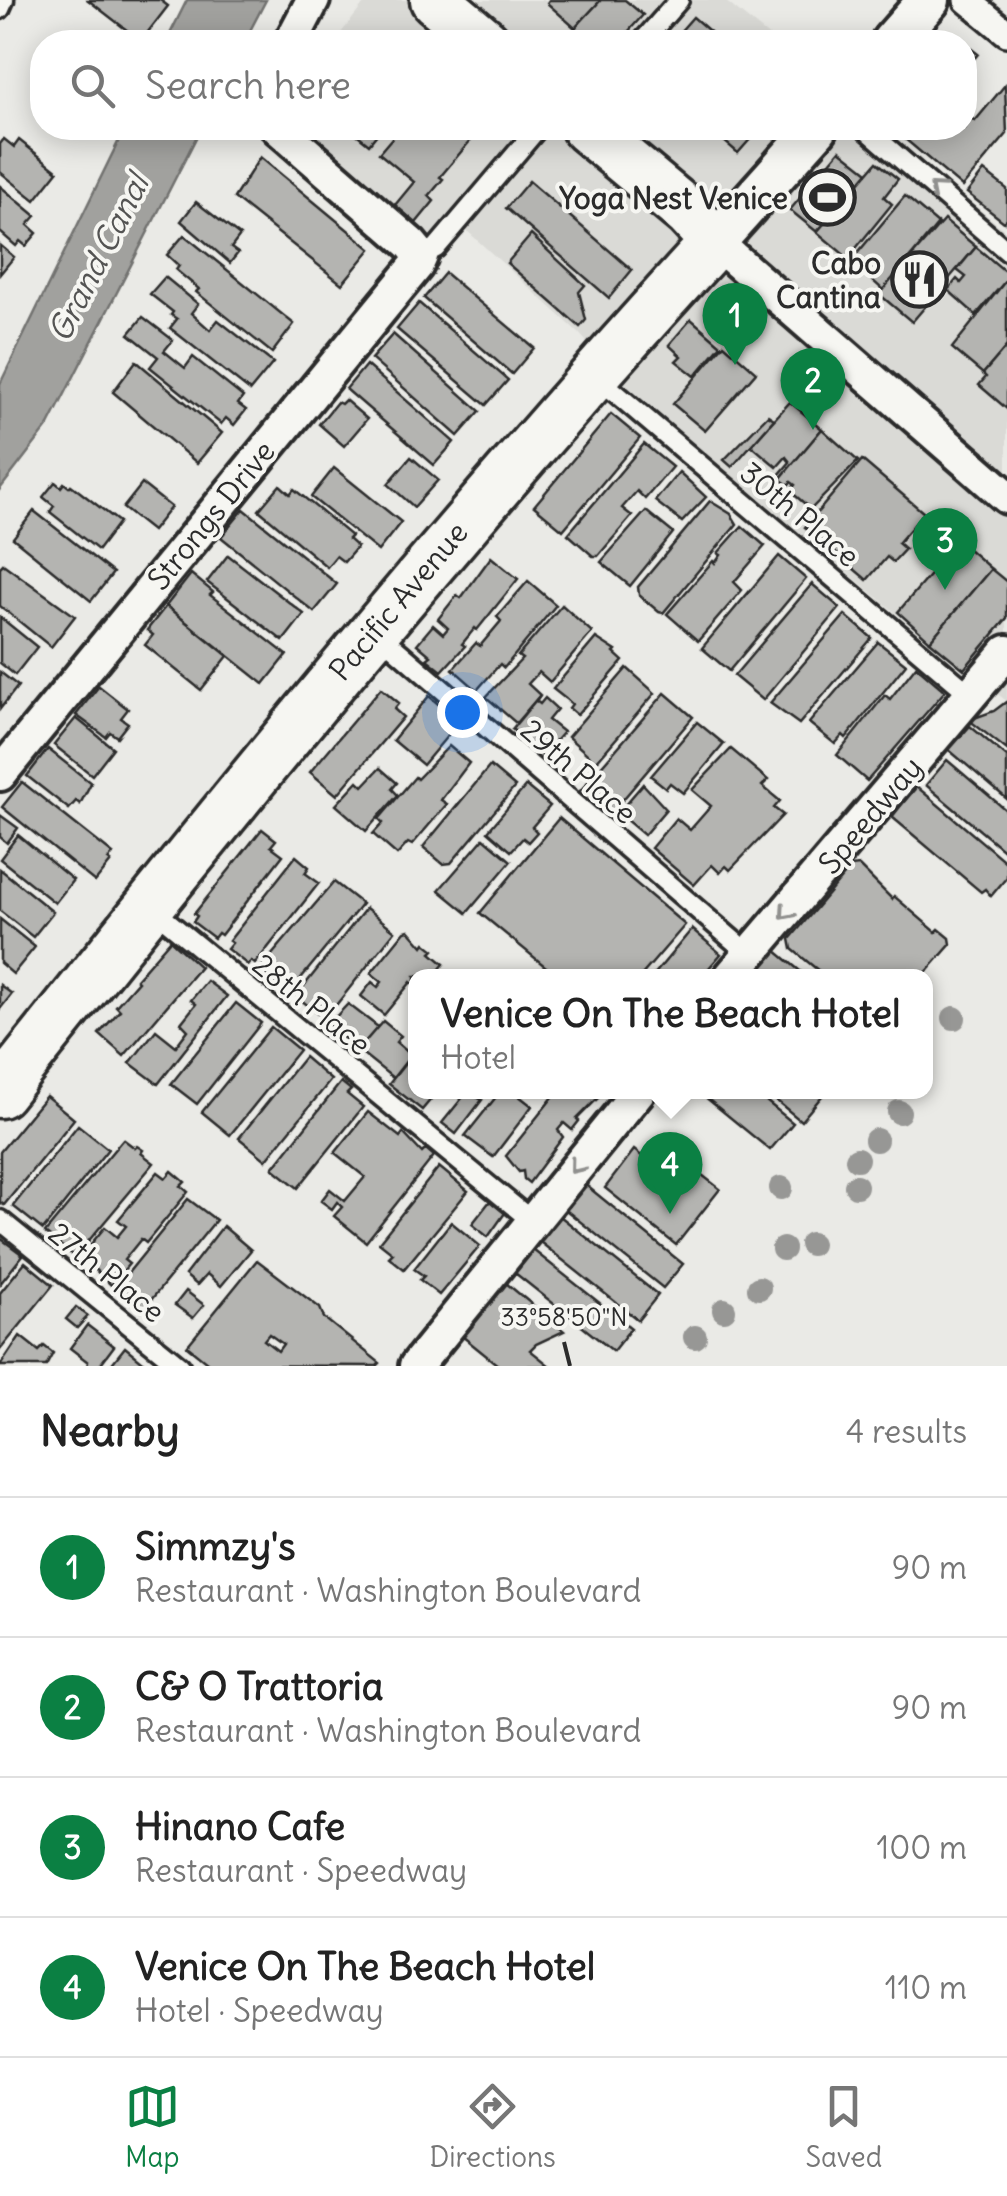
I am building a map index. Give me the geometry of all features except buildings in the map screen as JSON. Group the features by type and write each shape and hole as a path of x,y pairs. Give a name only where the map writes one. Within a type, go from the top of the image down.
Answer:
{"main road":[{"path":"435,0 471,30"},
{"path":"600,140 688,213 715,242"},
{"name":"Pacific Avenue","path":"0,1093 373,630 715,242"}],"street":[{"path":"297,30 313,0"},
{"path":"903,30 929,0"},
{"path":"967,0 1007,33"},
{"path":"291,140 421,256"},
{"name":"Pacific Avenue","path":"715,242 806,140"},
{"path":"715,242 1007,497"},
{"name":"Strongs Drive","path":"0,774 421,256"},
{"name":"Speedway","path":"740,966 1007,652"},
{"path":"416,1366 632,1099"}],"lane":[{"path":"0,9 4,0"},
{"path":"652,30 678,0"},
{"name":"Strongs Drive","path":"421,256 436,248 528,140"},
{"path":"878,140 1007,251"},
{"name":"30th Place","path":"594,375 971,695"},
{"name":"29th Place","path":"373,630 740,966"},
{"name":"28th Place","path":"149,906 532,1221"},
{"name":"27th Place","path":"0,1220 180,1366"}],"shaded area":[{"path":"367,0 724,0 761,30 343,30"},
{"path":"312,140 895,140 1007,232 1007,701 964,670 626,387 579,333 453,218 430,242"}],"water":[{"path":"187,0 266,0 250,30 172,30"},
{"name":"Grand Canal","path":"119,140 195,140 49,425 0,489 0,384"}],"place":[{"name":"Yoga Nest Venice","path":"827,198"},
{"name":"Cabo Cantina","path":"920,280"},
{"name":"Simmzy's","path":"735,365"},
{"name":"C& O Trattoria","path":"813,430"},
{"name":"Hinano Cafe","path":"945,590"},
{"name":"Venice On The Beach Hotel","path":"670,1214"}]}
